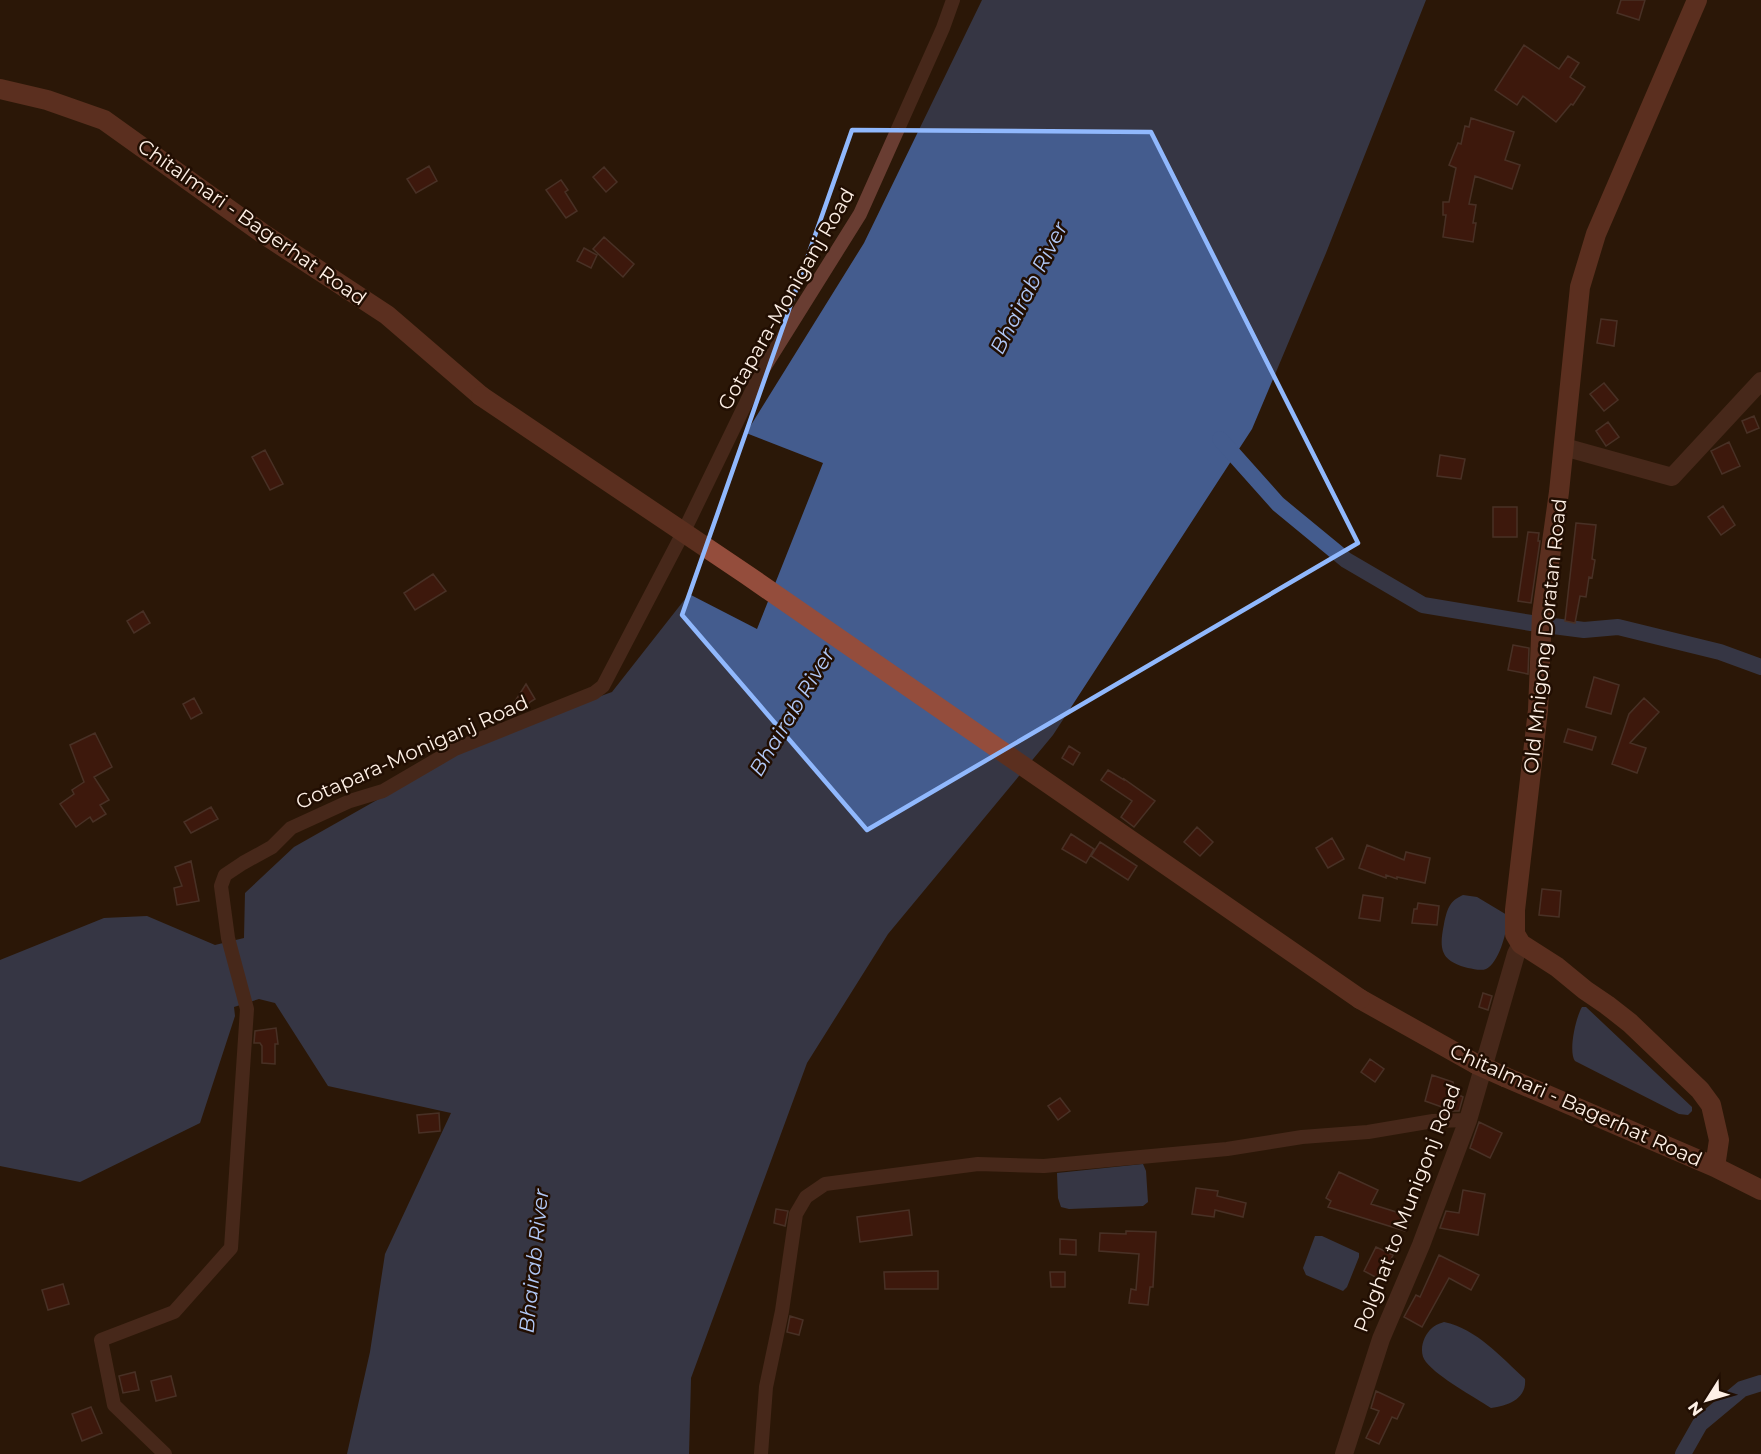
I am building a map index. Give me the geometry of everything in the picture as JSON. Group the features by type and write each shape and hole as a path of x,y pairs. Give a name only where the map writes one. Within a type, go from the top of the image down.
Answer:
{"main road":[{"name":"Old Mnigong Doratan Road","path":"1521,944 1515,934 1515,910 1538,710 1542,615 1564,447 1580,287 1596,234 1697,0"},
{"name":"Chitalmari - Bagerhat Road","path":"0,89 48,100 104,120 262,233 387,315 481,396 747,575 1360,999 1476,1064 1715,1167 1761,1190"},
{"path":"1521,944 1557,967 1607,1005 1636,1029 1700,1090 1711,1105 1719,1140 1715,1167"}],"street":[{"name":"Gotapara-Moniganj Road","path":"165,1454 114,1405 101,1340 174,1312 231,1248 247,1009 228,938 221,886 225,875 243,862 272,847 291,828 350,801 383,791 455,749 594,693 603,686 684,531 760,374 860,214 943,28 953,0"},
{"path":"1564,447 1672,477 1761,381"},
{"name":"Polghat to Munigonj Road","path":"1344,1454 1381,1339 1421,1245 1468,1120 1516,954 1521,944"},
{"path":"761,1454 766,1387 782,1311 796,1214 806,1197 825,1184 978,1164 1044,1166 1182,1154 1302,1137 1368,1132 1433,1121 1468,1120"}],"highlighted area":[{"path":"852,130 1151,132 1358,543 867,830 682,615"}],"water":[{"name":"Bhairab River","path":"982,0 1426,0 1326,253 1252,429 1053,735 888,934 807,1063 691,1378 689,1454 347,1454 370,1352 385,1254 451,1113 328,1086 275,1003 259,999 234,1007 235,1016 200,1123 80,1182 0,1166 0,960 104,918 147,916 215,945 244,938 245,893 294,847 490,736 612,692 689,594 757,629 823,463 746,433 864,243"},
{"path":"1463,895 1477,897 1507,915 1499,953 1491,966 1486,969 1477,970 1452,962 1447,958 1442,947 1448,910 1455,900"},
{"path":"1582,1007 1586,1007 1692,1107 1692,1111 1688,1115 1679,1114 1575,1061 1572,1050 1575,1026"},
{"path":"1143,1164 1146,1171 1148,1202 1143,1206 1069,1209 1061,1207 1058,1198 1057,1173"},
{"path":"1315,1236 1322,1236 1359,1253 1347,1287 1343,1291 1306,1275 1303,1268"},
{"path":"1444,1322 1478,1337 1525,1379 1525,1386 1520,1396 1510,1403 1491,1408 1432,1368 1422,1354 1423,1344 1432,1328"}],"building":[{"path":"1621,0 1645,0 1639,20 1617,13"},
{"path":"1524,45 1559,69 1568,56 1579,63 1570,77 1585,87 1573,105 1571,104 1556,122 1523,96 1517,105 1495,90"},
{"path":"1471,118 1514,132 1505,160 1520,165 1512,189 1475,176 1469,204 1476,205 1473,242 1443,237 1446,215 1443,215 1443,202 1449,202 1456,168 1449,165 1458,143 1461,144 1465,126 1469,127"},
{"path":"429,166 437,181 416,193 407,179"},
{"path":"604,167 617,182 606,192 593,177"},
{"path":"561,180 568,190 565,192 577,211 566,218 546,190"},
{"path":"604,237 634,264 623,277 593,249"},
{"path":"584,248 597,255 591,268 577,261"},
{"path":"1601,319 1617,321 1614,346 1597,343"},
{"path":"1604,383 1618,400 1604,411 1590,394"},
{"path":"1754,416 1759,428 1747,433 1742,421"},
{"path":"1608,422 1619,437 1606,446 1596,431"},
{"path":"1729,442 1740,466 1722,474 1711,451"},
{"path":"265,450 283,484 270,490 252,457"},
{"path":"1440,455 1465,459 1461,479 1437,476"},
{"path":"1723,506 1735,525 1721,535 1708,517"},
{"path":"1493,507 1517,507 1517,537 1493,537"},
{"path":"1576,523 1596,525 1592,578 1589,577 1586,597 1580,596 1575,623 1565,621"},
{"path":"1528,532 1539,533 1538,541 1540,541 1531,603 1518,601"},
{"path":"433,574 446,591 415,610 404,593"},
{"path":"143,611 150,623 134,633 127,621"},
{"path":"1513,645 1529,648 1528,674 1508,670"},
{"path":"1594,677 1619,685 1611,714 1586,707"},
{"path":"526,684 535,699 522,712 512,706"},
{"path":"194,698 202,713 191,719 183,704"},
{"path":"1644,698 1659,712 1630,743 1646,748 1637,773 1612,764 1629,714"},
{"path":"1568,729 1596,737 1592,750 1564,742"},
{"path":"95,733 112,767 94,777 109,800 100,805 106,814 93,822 90,817 76,827 60,804 74,794 72,790 84,782 70,745"},
{"path":"1069,746 1080,753 1073,765 1062,758"},
{"path":"1108,770 1155,801 1134,827 1121,817 1132,801 1101,780"},
{"path":"211,807 218,819 191,833 184,822"},
{"path":"1197,827 1213,842 1200,856 1184,842"},
{"path":"1071,834 1094,849 1086,863 1062,849"},
{"path":"1332,838 1344,859 1328,868 1316,848"},
{"path":"1100,842 1137,866 1128,880 1091,856"},
{"path":"1367,845 1404,860 1406,852 1430,858 1425,883 1386,875 1386,878 1359,868"},
{"path":"191,861 199,901 177,905 174,888 182,886 175,867"},
{"path":"1542,889 1561,891 1559,917 1539,915"},
{"path":"1363,895 1383,898 1380,921 1359,918"},
{"path":"1418,903 1439,906 1437,925 1412,923 1414,909 1417,909"},
{"path":"1483,993 1492,996 1488,1010 1479,1007"},
{"path":"276,1028 278,1044 275,1044 275,1064 262,1063 262,1046 260,1043 254,1043 255,1031"},
{"path":"1370,1059 1384,1069 1375,1082 1361,1072"},
{"path":"1432,1075 1453,1082 1455,1093 1463,1097 1459,1111 1425,1101"},
{"path":"1060,1098 1070,1111 1058,1120 1048,1106"},
{"path":"439,1113 440,1131 419,1133 417,1115"},
{"path":"1479,1122 1502,1133 1490,1158 1470,1148"},
{"path":"1339,1172 1378,1190 1371,1204 1409,1216 1405,1231 1328,1207 1331,1201 1326,1198"},
{"path":"1196,1188 1218,1191 1217,1196 1246,1203 1243,1217 1215,1210 1214,1217 1192,1214"},
{"path":"1463,1190 1485,1194 1478,1235 1440,1228 1446,1211 1459,1213"},
{"path":"776,1209 788,1211 785,1226 774,1223"},
{"path":"909,1210 912,1235 860,1242 857,1217"},
{"path":"1126,1231 1156,1232 1153,1287 1150,1287 1148,1305 1129,1303 1131,1289 1136,1290 1139,1254 1099,1251 1100,1233 1126,1234"},
{"path":"1060,1239 1076,1240 1076,1255 1060,1254"},
{"path":"1376,1247 1393,1255 1381,1280 1364,1271"},
{"path":"1439,1255 1479,1275 1471,1290 1449,1278 1422,1327 1404,1317 1416,1295 1420,1297"},
{"path":"938,1271 938,1289 885,1289 884,1272"},
{"path":"1050,1272 1065,1272 1065,1287 1051,1287"},
{"path":"63,1284 69,1304 48,1310 42,1290"},
{"path":"790,1316 803,1320 799,1335 787,1332"},
{"path":"135,1372 139,1390 123,1393 119,1376"},
{"path":"171,1376 176,1396 156,1401 151,1381"},
{"path":"1376,1391 1404,1404 1397,1419 1392,1417 1379,1444 1366,1438 1379,1411 1371,1408"},
{"path":"91,1407 102,1433 82,1441 72,1414"}],"waterway":[{"path":"1220,439 1278,504 1346,560 1423,605 1531,623"},
{"path":"1553,626 1584,630 1618,627 1720,652 1761,667"},
{"path":"1683,1454 1700,1424 1742,1389 1761,1383"}]}
